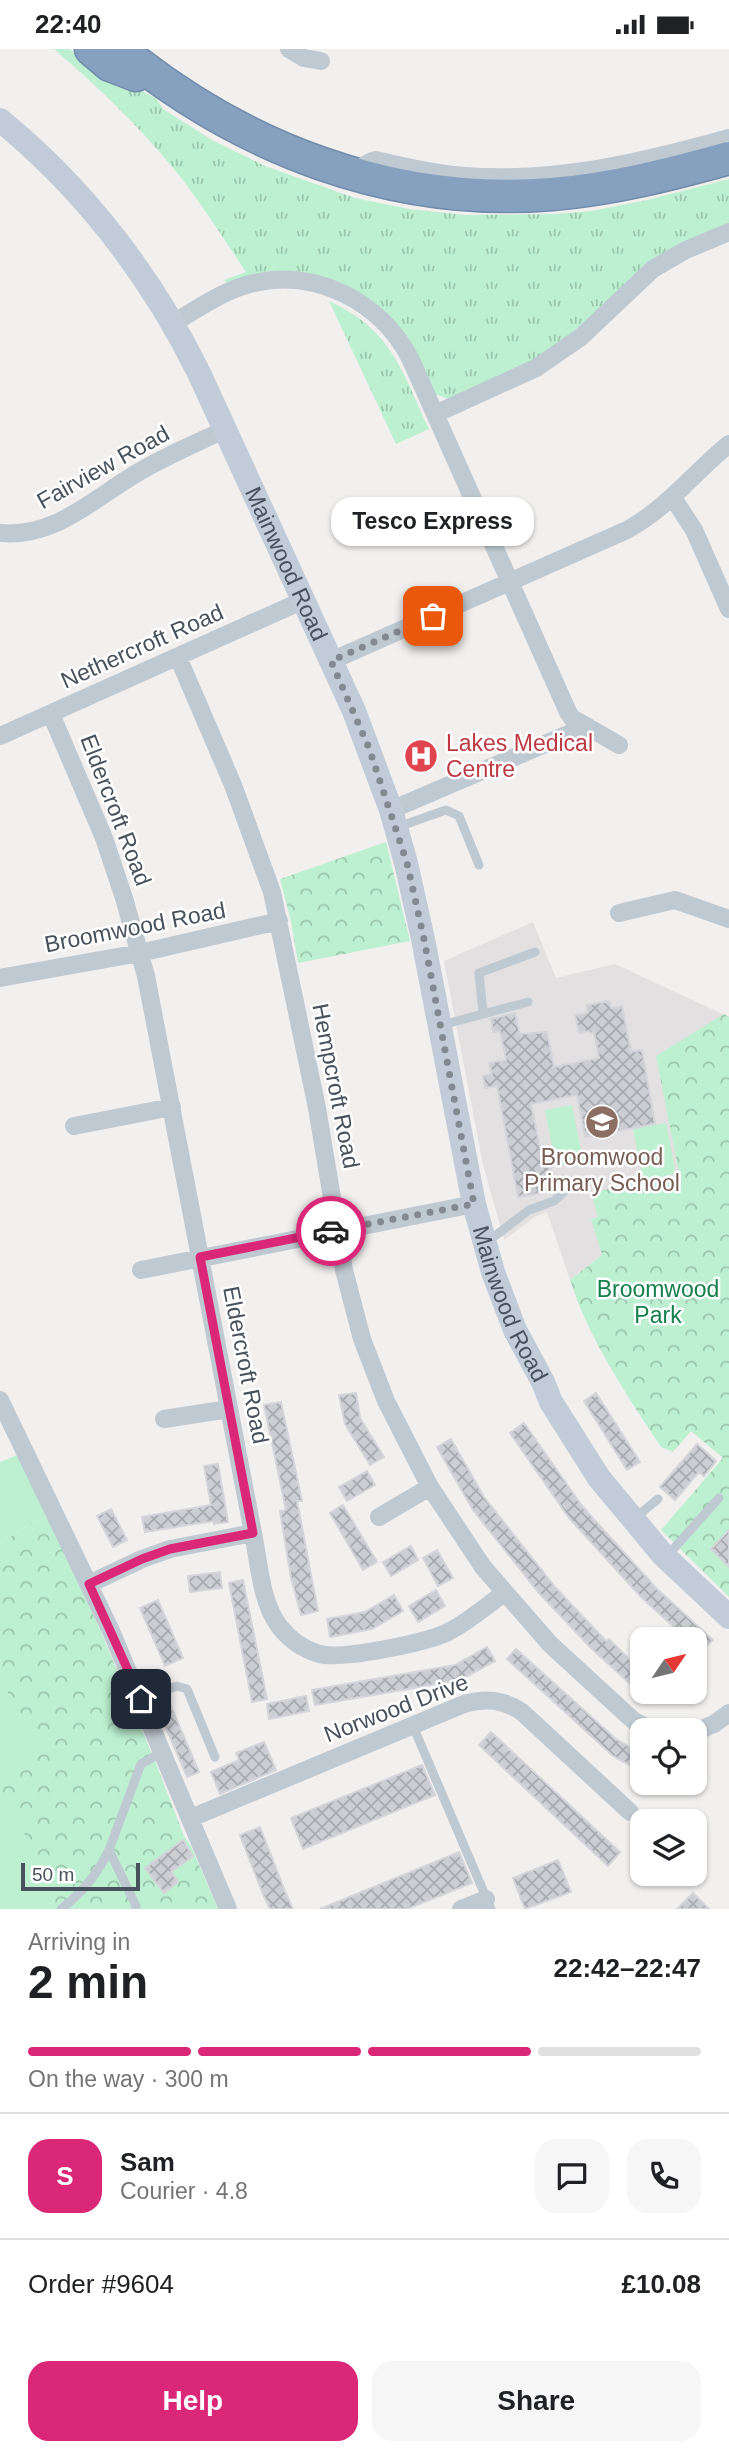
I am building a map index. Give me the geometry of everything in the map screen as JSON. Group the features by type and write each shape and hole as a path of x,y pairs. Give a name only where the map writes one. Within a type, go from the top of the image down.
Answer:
{"highway":[{"path":"92,49 110,65 170,88"},
{"path":"120,49 170,88 253,137 301,158 357,177 437,192 526,196 612,186 729,158"}],"street":[{"path":"289,49 304,58 321,61"},
{"name":"Mainwood Road","path":"0,120 47,162 116,238 173,323 226,429 363,733 394,819 424,939 474,1204 499,1289 515,1331 551,1402 599,1478 665,1557 729,1617"},
{"path":"357,177 362,167 376,160 465,176 558,175 635,162 729,138"},
{"path":"435,414 536,368 587,331 653,269 686,250 729,232"},
{"path":"173,323 231,291 263,281 298,280 338,291 370,309 396,335 410,358 568,712 572,718 619,745"},
{"name":"Fairview Road","path":"0,533 36,531 62,521 144,469 226,429"},
{"path":"331,661 627,530 647,519 673,498 729,444"},
{"path":"673,498 694,530 729,609"},
{"name":"Nethercroft Road","path":"0,736 304,600"},
{"name":"Hempcroft Road","path":"178,657 252,834 272,892 317,1108 353,1309 372,1368 398,1428 430,1487 469,1549 503,1593 560,1653 632,1718"},
{"name":"Eldercroft Road","path":"51,714 104,838 124,898 150,995 253,1533 272,1615 280,1628 294,1641 321,1654 344,1655 432,1638 463,1623 503,1593"},
{"path":"394,819 587,726"},
{"path":"619,913 643,900 675,900 729,919"},
{"name":"Broomwood Road","path":"0,978 139,953 279,921"},
{"path":"71,1125 172,1107"},
{"path":"138,1270 474,1204"},
{"path":"0,1400 141,1699 228,1909"},
{"path":"161,1420 229,1409"},
{"path":"377,1518 430,1487"},
{"path":"89,1584 170,1549 253,1533"},
{"name":"Norwood Drive","path":"191,1818 475,1701 485,1700 506,1703 532,1720 630,1811"},
{"path":"707,1727 729,1713"},
{"path":"461,1909 488,1904"}],"lane":[{"path":"394,819 452,811 459,816 480,865"},
{"path":"483,1013 479,973 534,952"},
{"path":"439,1026 528,1002"},
{"path":"485,1244 529,1210 554,1201 566,1190"},
{"path":"665,1557 719,1498"},
{"path":"633,1520 658,1499"},
{"path":"141,1699 177,1686 187,1689 215,1757"},
{"path":"413,1726 488,1904"},
{"path":"61,1909 100,1869 110,1850 141,1764 163,1752"},
{"path":"110,1850 136,1906"}],"shaded area":[{"name":"Broomwood Primary School","path":"533,922 556,978 615,964 729,1017 729,1265 640,1225 570,1280 547,1212 536,1216 504,1240 483,1165 444,961"}],"green space":[{"path":"54,49 69,49 122,88 125,83 156,98 163,109 212,140 265,166 355,198 409,209 466,215 557,214 591,211 647,200 729,179 729,225 533,362 449,399 434,394 347,288 229,285 224,280 246,272 190,190 138,128"},
{"path":"329,301 350,312 381,339 402,371 429,429 396,444"},
{"path":"386,842 410,941 298,963 280,879"},
{"name":"Broomwood Park","path":"724,1014 729,1017 729,1597 661,1530 723,1458 691,1431 673,1452 661,1447 598,1346 570,1280 602,1255 591,1219 598,1217 591,1192 680,1178 656,1056"},
{"path":"572,1105 583,1161 556,1166 545,1110"},
{"path":"666,1123 676,1174 643,1180 633,1129"},
{"path":"17,1455 46,1515 0,1543 0,1462"},
{"path":"46,1515 96,1620 184,1836 191,1846 218,1909 0,1909 0,1543"},
{"path":"0,1680 41,1744 0,1770"},
{"path":"0,1797 59,1887 25,1909 0,1909"}],"building":[{"path":"609,1001 611,1008 622,1006 631,1052 642,1050 655,1124 585,1137 577,1095 531,1104 540,1148 547,1147 553,1181 541,1183 543,1193 518,1197 497,1086 485,1088 483,1076 492,1074 489,1063 506,1060 500,1031 493,1032 491,1019 515,1013 520,1034 547,1032 554,1067 599,1058 594,1032 579,1033 575,1015 588,1013 587,1005"},
{"path":"356,1393 360,1418 384,1457 370,1465 345,1424 339,1395"},
{"path":"596,1393 640,1462 627,1470 584,1401"},
{"path":"281,1402 302,1501 297,1501 318,1611 301,1615 291,1578 280,1511 286,1510 264,1405"},
{"path":"524,1423 582,1506 657,1589 699,1627 674,1627 641,1597 569,1518 510,1433"},
{"path":"451,1439 484,1497 555,1587 606,1641 609,1639 630,1660 630,1684 590,1647 539,1593 473,1510 437,1447"},
{"path":"697,1444 716,1461 704,1476 699,1472 675,1500 660,1487"},
{"path":"218,1464 228,1522 214,1524 213,1521 145,1532 142,1517 211,1505 204,1466"},
{"path":"367,1471 375,1485 347,1501 339,1487"},
{"path":"343,1505 377,1562 363,1570 330,1513"},
{"path":"111,1509 127,1540 113,1547 97,1516"},
{"path":"729,1530 729,1567 711,1549"},
{"path":"411,1546 418,1560 391,1576 383,1562"},
{"path":"437,1550 453,1578 438,1586 423,1558"},
{"path":"220,1572 222,1588 190,1592 188,1576"},
{"path":"243,1580 267,1699 252,1702 229,1583"},
{"path":"436,1590 445,1606 418,1622 409,1606"},
{"path":"394,1595 403,1611 372,1629 330,1637 327,1619 365,1612"},
{"path":"158,1600 183,1658 165,1666 140,1608"},
{"path":"707,1635 713,1640 707,1646"},
{"path":"487,1647 495,1661 460,1680 315,1705 312,1690 455,1665"},
{"path":"516,1649 616,1739 630,1747 630,1765 613,1756 507,1659"},
{"path":"306,1696 309,1711 269,1719 267,1704"},
{"path":"167,1697 199,1772 187,1777 155,1702"},
{"path":"491,1732 620,1852 608,1866 479,1745"},
{"path":"264,1742 276,1770 220,1794 211,1772 239,1760 236,1753"},
{"path":"422,1765 435,1795 303,1849 291,1818"},
{"path":"260,1827 293,1909 270,1909 263,1894 240,1835"},
{"path":"183,1840 193,1856 171,1872 178,1882 164,1893 145,1868"},
{"path":"459,1852 472,1883 407,1909 320,1909"},
{"path":"558,1860 571,1892 525,1909 513,1878"},
{"path":"693,1893 709,1909 677,1909"}],"way so far":[{"path":"331,1231 474,1204 407,863 369,748 331,661 433,616"}],"place":[{"name":"Tesco Express","path":"433,616"},
{"name":"Lakes Medical Centre","path":"421,756"},
{"name":"Broomwood Primary School","path":"602,1122"}],"route":[{"path":"141,1699 89,1584 156,1553 253,1533 200,1257 331,1231"}]}
